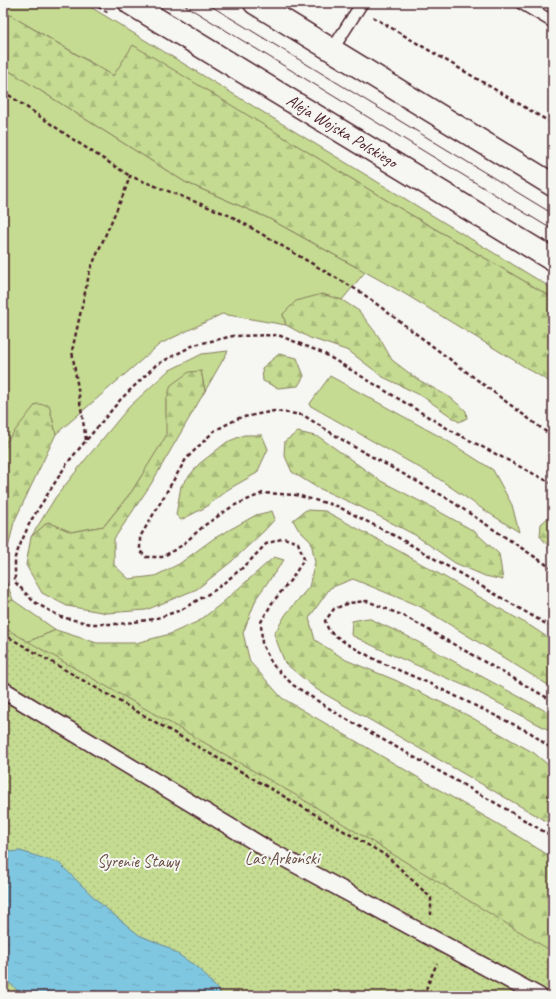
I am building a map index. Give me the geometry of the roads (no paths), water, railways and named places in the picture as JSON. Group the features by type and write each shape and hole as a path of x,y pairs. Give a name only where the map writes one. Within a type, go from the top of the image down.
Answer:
{"main road":[{"name":"Aleja Wojska Polskiego","path":"130,3 553,260"},
{"path":"255,3 553,185"}],"street":[{"path":"3,690 267,849 539,996"}],"lane":[{"path":"521,3 553,22"},
{"path":"332,50 360,6"}],"water":[{"name":"Syrenie Stawy","path":"20,851 59,863 103,906 139,935 167,947 200,969 223,996 20,996 13,986 3,981 3,852"}],"tram line":[{"path":"181,3 553,230"},
{"path":"206,3 553,214"}],"park label":[{"name":"Las Arkoński","path":"282,858"}]}
